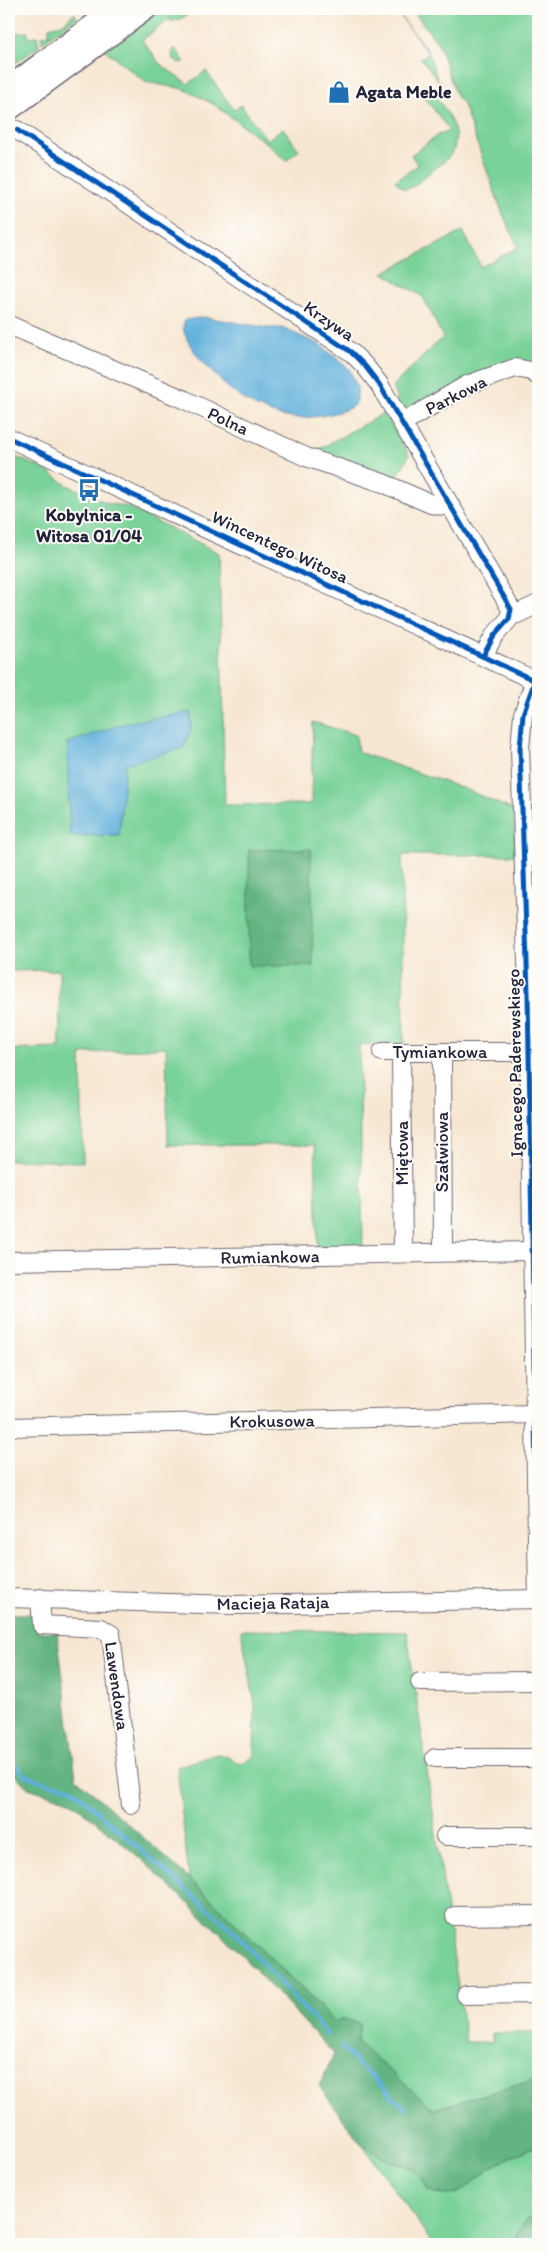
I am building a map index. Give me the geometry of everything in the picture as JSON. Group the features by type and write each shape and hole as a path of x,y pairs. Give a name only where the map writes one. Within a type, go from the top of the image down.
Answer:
{"main road":[{"path":"9,88 116,9"},
{"path":"9,109 145,9"}],"street":[{"name":"Krzywa","path":"18,130 350,352 372,374 509,605 511,614"},
{"name":"Polna","path":"9,324 183,399 306,458 383,483 431,504 444,506 450,504"},
{"name":"Parkowa","path":"402,423 467,385 515,368 531,371 538,376"},
{"name":"Wincentego Witosa","path":"9,438 537,681"},
{"path":"483,656 494,636 511,614 517,614 538,604"},
{"name":"Ignacego Paderewskiego","path":"537,681 523,714 520,748 532,1059 532,1251 538,1599"},
{"name":"Tymiankowa","path":"382,1052 442,1052 532,1059"},
{"name":"Miętowa","path":"401,1052 403,1253"},
{"name":"Szałwiowa","path":"442,1052 443,1252"},
{"name":"Rumiankowa","path":"9,1262 532,1251"},
{"name":"Krokusowa","path":"9,1427 535,1414"},
{"name":"Macieja Rataja","path":"9,1598 233,1605 538,1599"},
{"name":"Lawendowa","path":"40,1598 42,1625 101,1628 111,1634 131,1805"},
{"path":"420,1682 538,1681"},
{"path":"435,1758 538,1758"},
{"path":"445,1836 538,1836"},
{"path":"455,1916 538,1916"},
{"path":"466,1995 538,1994"}],"green space":[{"path":"157,9 195,9 178,21 176,19 172,22 170,19 142,40 160,64 188,84 206,71 234,110 241,105 267,140 283,128 299,150 286,161 268,144 213,104 184,89 145,82 103,48"},
{"path":"395,9 427,50 439,82 421,58 428,53"},
{"path":"412,9 538,9 538,364 404,416 392,387 443,337 423,297 383,273 463,231 481,267 518,247 502,212 462,102 457,98 439,45"},
{"path":"74,13 77,17 42,43 41,36 49,34 49,27 62,24"},
{"path":"86,16 84,24 9,79 9,72"},
{"path":"14,30 15,33 28,32 28,37 37,36 39,46 9,68 9,31"},
{"path":"175,48 185,62 179,63 173,59 172,53"},
{"path":"430,89 452,122 456,141 454,149 444,162 414,186 404,189 395,181 418,165 411,155 441,133 442,135 449,130 423,95"},
{"path":"384,413 409,455 394,483 314,452"},
{"path":"9,454 44,469 67,485 110,504 128,507 219,553 225,805 311,804 313,722 356,735 358,752 465,789 513,810 516,855 402,855 404,1044 359,1045 363,1246 318,1250 315,1145 168,1145 166,1047 81,1054 83,1162 9,1160 9,1050 60,1048 59,970 9,971"},
{"path":"311,849 313,966 249,966 249,850"},
{"path":"9,1614 36,1614 37,1632 57,1632 76,1778 189,1878 335,2022 342,2018 360,2024 357,2042 434,2109 538,2079 538,2145 492,2167 463,2190 448,2195 428,2190 420,2175 409,2167 389,2161 362,2145 319,2086 334,2054 226,1939 140,1858 72,1802 28,1788 9,1769"},
{"path":"241,1630 407,1632 466,2042 492,2042 492,2033 538,2033 538,2079 434,2109 406,2088 336,2022 189,1878 177,1767 217,1754 226,1756 240,1764 254,1757 255,1704"},
{"path":"362,2145 389,2161 409,2167 420,2175 428,2190 448,2195 463,2189 492,2167 538,2145 538,2212 522,2225 518,2232 516,2244 432,2244"},
{"path":"538,2212 538,2244 516,2244 518,2232 522,2225"}],"water":[{"path":"204,317 268,328 282,328 319,344 349,369 357,386 357,401 342,411 300,418 281,416 252,404 235,394 214,375 194,351 187,339 183,328 185,320"},
{"path":"191,712 191,729 183,748 125,764 119,835 70,836 67,743 126,723"}],"waterway":[{"path":"9,1757 25,1775 50,1784 70,1787 234,1932 328,2035"},
{"path":"341,2047 406,2109"}],"cycle path":[{"path":"17,130 351,352 365,366 379,384 511,609 509,619 494,636 483,656"},
{"path":"9,438 538,682"},
{"path":"535,680 523,714 520,748 528,993 538,1599"}],"place":[{"name":"Agata Meble","path":"339,92"},
{"name":"Kobylnica - Witosa 01/04","path":"89,490"}]}
